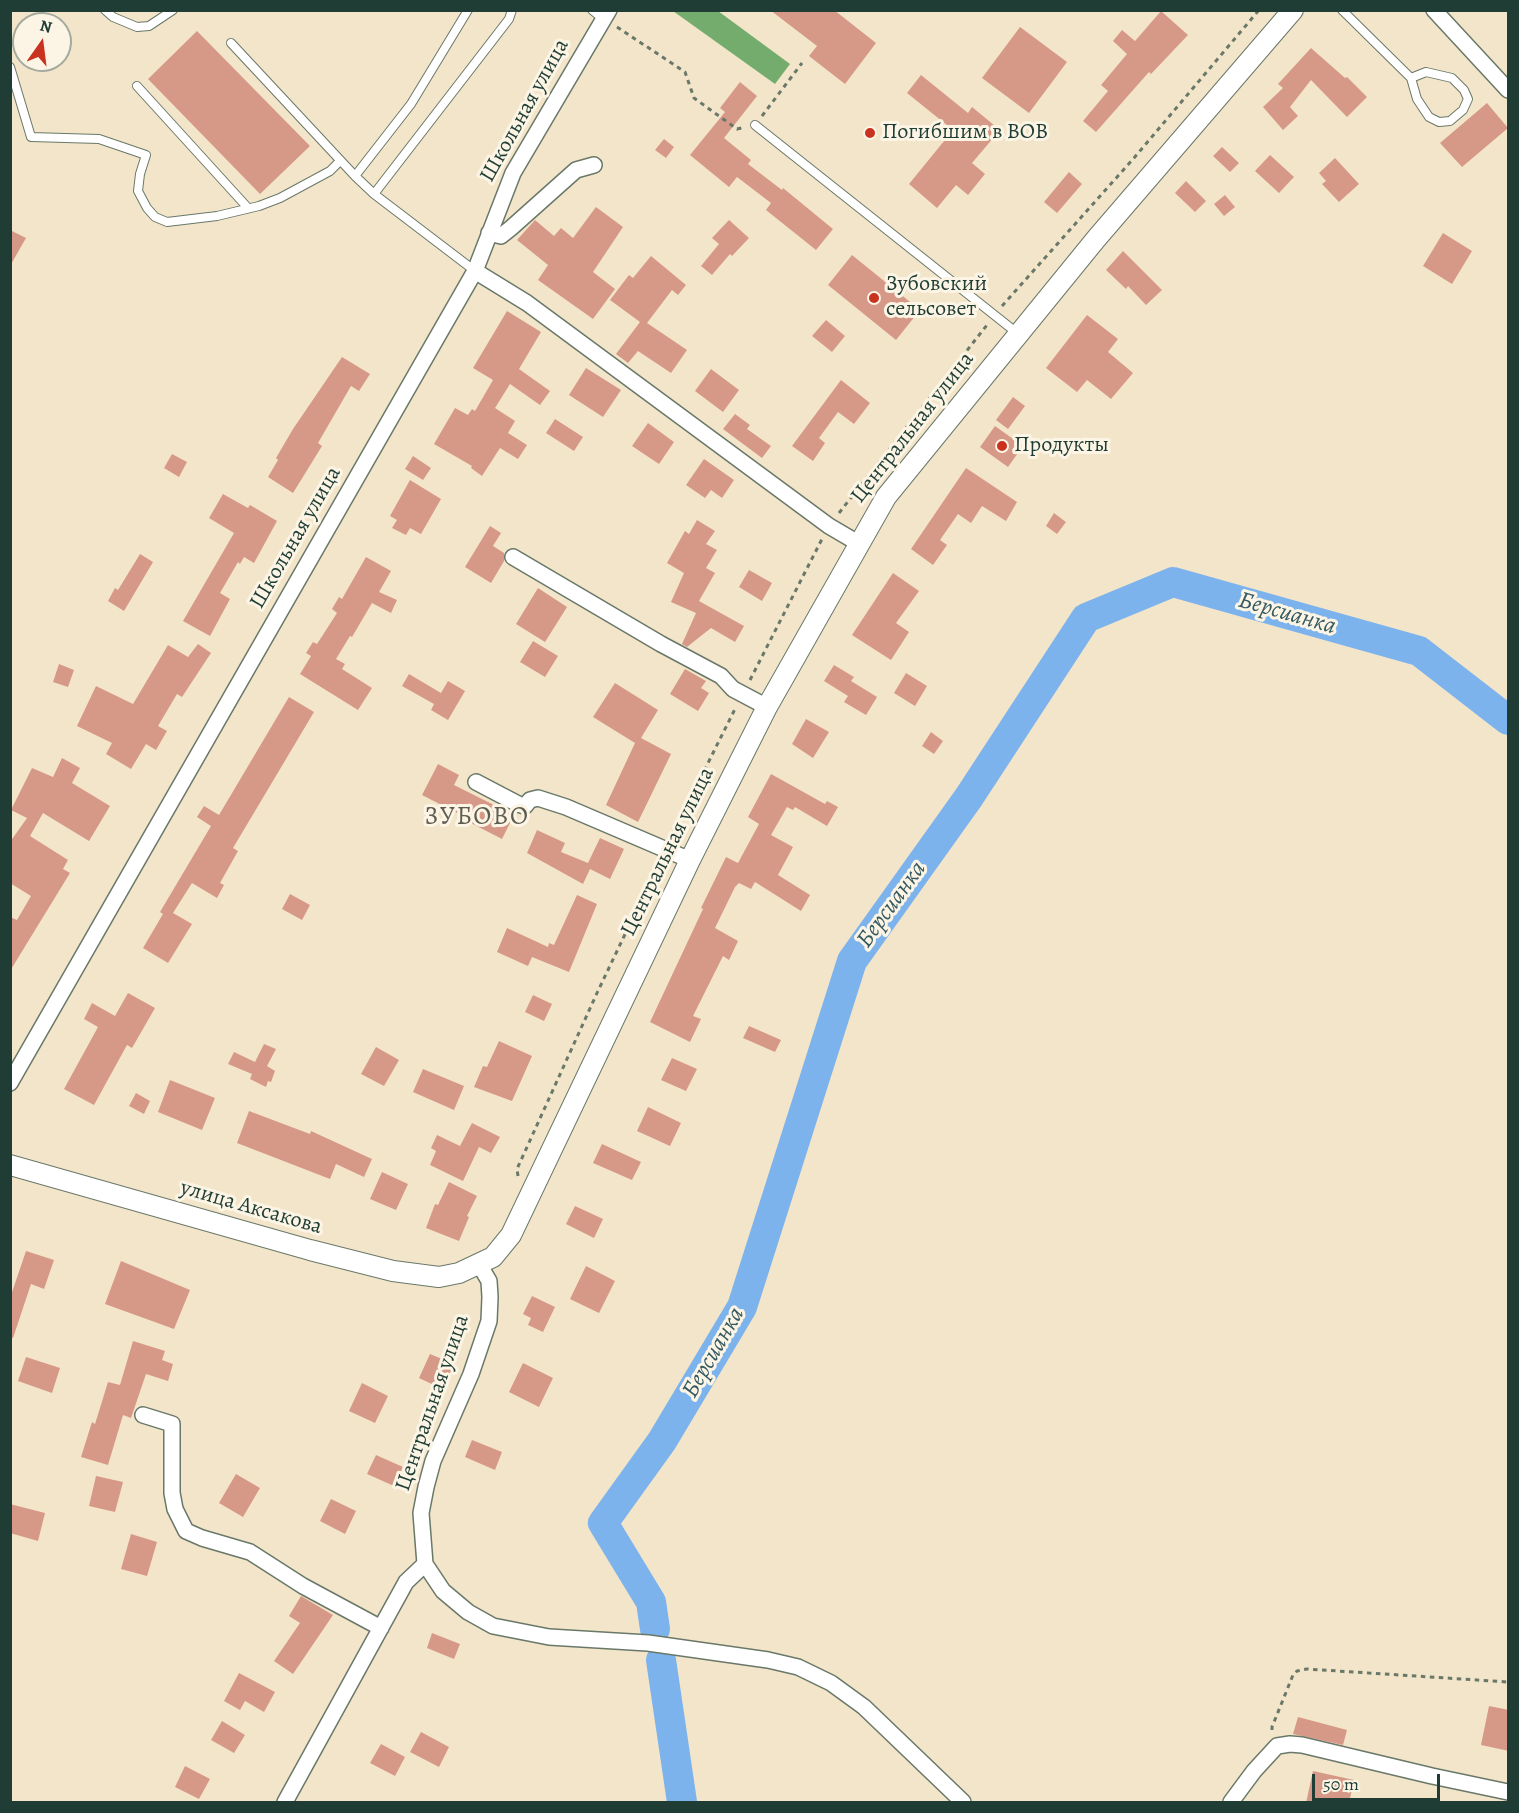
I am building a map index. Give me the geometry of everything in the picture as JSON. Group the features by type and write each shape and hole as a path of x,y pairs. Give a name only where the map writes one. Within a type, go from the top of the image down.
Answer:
{"street":[{"name":"Центральная улица","path":"425,1564 421,1513 426,1487 434,1461 471,1374 489,1321 489,1281 479,1264 493,1257 512,1235 690,860 767,707 858,543 886,497 1018,334 1096,239 1293,10"},
{"path":"1434,10 1509,90"},
{"name":"Школьная улица","path":"10,1083 475,272 513,173 601,13"},
{"path":"489,233 501,236 576,170 594,165"},
{"path":"475,272 527,303 829,526 858,543"},
{"path":"513,557 661,644 721,676 733,689 767,707"},
{"path":"476,782 525,806 538,798 566,807 690,860"},
{"name":"улица Аксакова","path":"10,1165 310,1250 393,1271 439,1277 459,1273 479,1264"},
{"path":"144,1415 172,1424 173,1501 180,1524 186,1531 250,1552 303,1586 381,1628"},
{"path":"285,1803 406,1582 425,1564 443,1591 468,1612 494,1626 549,1637 648,1643 768,1660 798,1667 831,1683 864,1707 963,1803"},
{"path":"1231,1803 1254,1771 1277,1746 1290,1744 1509,1792"}],"lane":[{"path":"105,10 113,17 137,27 149,26 173,10"},
{"path":"355,176 411,104 468,10"},
{"path":"374,194 510,19 512,10"},
{"path":"1342,10 1411,78 1417,99 1430,117 1439,122 1450,121 1463,110 1468,99 1464,90 1452,78 1426,72 1411,78"},
{"path":"231,43 340,161 374,194 475,272"},
{"path":"10,67 31,137 99,139 146,155 138,190 154,217 167,222 217,216 280,198 330,171 340,161"},
{"path":"137,86 248,208"},
{"path":"755,125 1018,334"}],"path":[{"path":"994,315 1134,158 1259,10"},
{"path":"601,13 685,72 694,98 737,129 755,125 802,63"},
{"path":"1277,1746 1272,1735 1272,1727 1293,1675 1298,1671 1307,1669 1509,1682"}],"green space":[{"path":"673,11 718,11 790,64 775,84"}],"building":[{"path":"770,10 834,10 876,43 845,84 809,56 817,46"},
{"path":"1161,11 1188,35 1151,74 1149,72 1096,132 1083,121 1108,91 1101,85 1127,54 1113,41 1122,30 1135,41"},
{"path":"1020,27 1067,62 1029,113 982,78"},
{"path":"197,31 310,146 260,194 148,79"},
{"path":"1311,48 1345,78 1347,77 1367,97 1347,117 1311,80 1290,107 1298,116 1283,130 1263,107 1283,88 1278,84"},
{"path":"921,75 968,113 972,107 1000,130 972,163 985,174 968,195 956,185 937,208 909,184 953,130 907,93"},
{"path":"740,82 757,96 724,138 751,160 748,164 782,190 783,188 833,229 816,250 766,210 771,203 737,177 729,187 690,155 725,112 720,108"},
{"path":"1487,103 1508,128 1462,167 1440,143"},
{"path":"664,139 674,147 666,158 655,150"},
{"path":"1222,147 1239,163 1230,172 1213,156"},
{"path":"1270,155 1294,177 1279,193 1255,171"},
{"path":"1335,158 1359,184 1339,202 1322,184 1326,181 1319,173"},
{"path":"1069,172 1082,184 1057,213 1044,202"},
{"path":"1186,181 1206,201 1195,212 1175,193"},
{"path":"1225,195 1235,207 1224,216 1214,204"},
{"path":"596,207 623,227 593,272 615,289 593,319 538,280 548,265 517,240 535,220 554,236 561,228 573,238"},
{"path":"729,220 749,238 732,256 730,254 712,275 701,266 719,244 712,238"},
{"path":"10,230 26,238 10,266"},
{"path":"1443,233 1472,251 1452,284 1423,266"},
{"path":"1123,251 1162,290 1146,305 1128,286 1126,289 1106,270"},
{"name":"Зубовский сельсовет","path":"852,255 920,310 896,340 828,285"},
{"path":"651,256 686,285 678,295 672,290 647,323 687,350 671,373 638,351 628,363 616,354 640,322 610,300 629,275 633,278"},
{"path":"507,311 541,332 519,369 550,391 540,405 510,384 495,408 515,421 508,433 527,445 518,459 500,448 482,476 471,468 472,466 434,444 455,408 468,415 472,409 475,411 493,380 473,368"},
{"path":"1087,315 1118,339 1108,352 1133,373 1111,399 1087,380 1077,392 1046,368"},
{"path":"826,320 845,336 832,352 812,336"},
{"path":"342,357 370,374 359,391 351,386 318,443 322,446 293,493 268,477 293,429"},
{"path":"586,368 621,390 603,417 569,395"},
{"path":"711,369 739,390 723,412 695,391"},
{"path":"841,380 870,403 854,424 838,412 819,438 825,443 813,461 792,446"},
{"path":"1013,397 1025,406 1008,429 996,420"},
{"path":"735,414 750,425 747,429 771,446 762,458 723,429"},
{"path":"555,419 583,437 574,451 546,433"},
{"path":"648,423 674,442 659,464 632,446"},
{"name":"Продукты","path":"995,426 1023,446 1008,467 980,447"},
{"path":"172,454 187,462 179,477 164,468"},
{"path":"413,456 431,468 423,480 405,469"},
{"path":"704,459 734,480 722,498 711,490 705,498 686,485"},
{"path":"966,468 1017,502 1006,521 982,506 971,523 958,514 940,540 947,545 933,565 911,549"},
{"path":"410,480 441,499 421,534 410,528 406,535 392,528 397,520 390,516"},
{"path":"223,494 248,508 250,505 277,521 254,563 244,557 240,564 238,562 220,593 230,599 210,636 183,621 234,533 209,518"},
{"path":"1054,513 1066,522 1057,534 1046,526"},
{"path":"697,520 715,531 706,544 717,550 706,568 715,573 699,601 744,626 735,642 711,628 687,647 682,644 696,613 671,602 684,573 667,563 685,531 689,534"},
{"path":"490,526 501,533 493,546 504,553 504,561 491,583 465,567"},
{"path":"140,554 153,562 124,611 108,601 115,588 118,590"},
{"path":"366,557 391,571 379,592 397,600 391,613 372,603 336,659 345,664 342,669 372,688 358,710 300,674 311,656 306,653 313,642 317,644 337,613 332,609 339,597 342,599"},
{"path":"749,570 772,583 762,601 739,587"},
{"path":"893,573 919,591 896,623 909,632 891,660 852,635"},
{"path":"538,588 567,607 545,642 516,624"},
{"path":"533,641 558,656 545,677 520,662"},
{"path":"198,644 211,653 182,697 177,694 158,726 167,731 156,750 146,744 131,769 106,754 112,743 77,726 96,686 133,704 168,645 188,657"},
{"path":"59,664 74,670 68,687 53,682"},
{"path":"834,665 854,677 851,681 877,697 866,715 844,702 848,696 824,681"},
{"path":"685,669 706,681 701,688 709,693 698,711 670,694"},
{"path":"906,673 927,686 915,706 894,693"},
{"path":"409,674 441,693 448,681 465,691 448,720 431,710 434,704 402,686"},
{"path":"615,683 658,710 641,738 671,754 638,822 606,805 635,743 593,717"},
{"path":"289,697 314,712 233,848 238,851 220,883 224,885 217,898 192,883 173,913 192,924 168,963 143,948 163,914 160,912 211,826 197,817 204,806 219,815"},
{"path":"806,719 829,732 813,758 792,744"},
{"path":"931,732 943,741 934,754 922,746"},
{"path":"62,758 80,768 72,783 110,806 89,841 43,813 30,836 68,860 63,869 70,873 10,971 10,917 17,920 31,896 10,883 10,842 27,818 11,810 32,768 53,777"},
{"path":"438,764 459,775 454,785 514,815 502,839 422,795"},
{"path":"771,774 825,804 827,801 838,807 827,826 795,807 793,810 787,807 771,835 793,847 778,875 810,895 801,911 755,882 751,889 739,883 735,887 715,928 738,941 729,960 723,956 693,1016 701,1019 690,1042 650,1022 726,857 738,863 759,824 748,817"},
{"path":"537,830 565,843 561,852 588,863 600,838 624,849 610,879 590,869 583,884 527,853"},
{"path":"290,894 310,905 302,920 282,909"},
{"path":"577,895 597,904 569,972 532,957 528,966 497,952 507,928 548,947 549,943 554,945"},
{"path":"128,993 155,1008 132,1048 127,1045 94,1105 64,1089 98,1027 84,1019 92,1003 115,1016"},
{"path":"533,995 552,1004 544,1021 525,1012"},
{"path":"749,1026 781,1040 775,1052 743,1038"},
{"path":"499,1041 532,1056 512,1101 474,1087 483,1066 487,1067"},
{"path":"264,1044 276,1049 267,1066 275,1071 271,1082 268,1081 266,1087 250,1079 252,1074 228,1064 234,1052 255,1062"},
{"path":"376,1047 399,1060 384,1086 361,1074"},
{"path":"672,1058 697,1069 686,1091 661,1080"},
{"path":"423,1069 464,1086 454,1110 413,1092"},
{"path":"170,1080 215,1098 202,1130 158,1112"},
{"path":"136,1093 150,1101 144,1114 129,1106"},
{"path":"648,1107 681,1123 670,1146 637,1131"},
{"path":"249,1111 310,1134 311,1131 372,1159 364,1177 336,1164 330,1179 237,1143"},
{"path":"472,1123 500,1137 491,1153 479,1147 463,1181 430,1165 436,1151 431,1148 437,1135 460,1146"},
{"path":"602,1144 641,1162 632,1180 593,1163"},
{"path":"382,1172 408,1184 396,1210 370,1199"},
{"path":"449,1182 477,1196 467,1216 469,1217 459,1241 426,1228 435,1204 438,1205"},
{"path":"575,1206 603,1219 594,1238 566,1224"},
{"path":"26,1251 54,1260 44,1289 31,1284 13,1338 10,1337 10,1298"},
{"path":"121,1261 190,1290 174,1329 105,1304"},
{"path":"586,1266 615,1281 599,1313 570,1299"},
{"path":"532,1296 555,1307 543,1332 528,1325 531,1318 523,1314"},
{"path":"133,1341 165,1351 162,1360 173,1364 168,1381 146,1374 131,1418 123,1415 108,1465 81,1457 92,1422 95,1424 108,1382 120,1385"},
{"path":"430,1354 454,1364 446,1382 441,1380 438,1387 419,1378"},
{"path":"26,1357 60,1368 52,1393 18,1381"},
{"path":"523,1363 553,1378 539,1407 509,1392"},
{"path":"362,1383 388,1396 375,1423 349,1411"},
{"path":"472,1440 502,1452 495,1470 465,1457"},
{"path":"376,1455 403,1467 394,1486 367,1474"},
{"path":"236,1474 260,1488 243,1517 219,1503"},
{"path":"96,1476 123,1482 115,1512 89,1506"},
{"path":"331,1499 356,1511 345,1534 320,1521"},
{"path":"10,1504 45,1513 38,1541 10,1533"},
{"path":"131,1534 157,1542 147,1576 121,1569"},
{"path":"301,1596 333,1615 293,1674 274,1661 300,1623 289,1616"},
{"path":"432,1633 460,1644 454,1659 427,1648"},
{"path":"239,1673 275,1692 264,1712 245,1701 240,1710 224,1701"},
{"path":"1489,1706 1509,1710 1509,1751 1481,1745"},
{"path":"1298,1717 1347,1730 1343,1745 1293,1734"},
{"path":"222,1721 245,1735 234,1753 211,1740"},
{"path":"421,1732 449,1747 439,1767 410,1752"},
{"path":"381,1744 405,1757 395,1776 370,1763"},
{"path":"185,1766 210,1779 199,1799 175,1787"},
{"path":"1313,1771 1354,1780 1349,1803 1306,1803"}],"waterway":[{"name":"Берсианка","path":"655,1629 651,1602 603,1523 662,1441 742,1307 852,961 969,797 1086,618 1173,582 1419,651 1508,720"},
{"name":"Берсианка","path":"661,1660 682,1802"}],"place":[{"name":"Погибшим в ВОВ","path":"870,133"},
{"name":"Зубовский сельсовет","path":"874,298"},
{"name":"Продукты","path":"1002,446"}],"district":[{"name":"ЗУБОВО","path":"477,818"}]}
